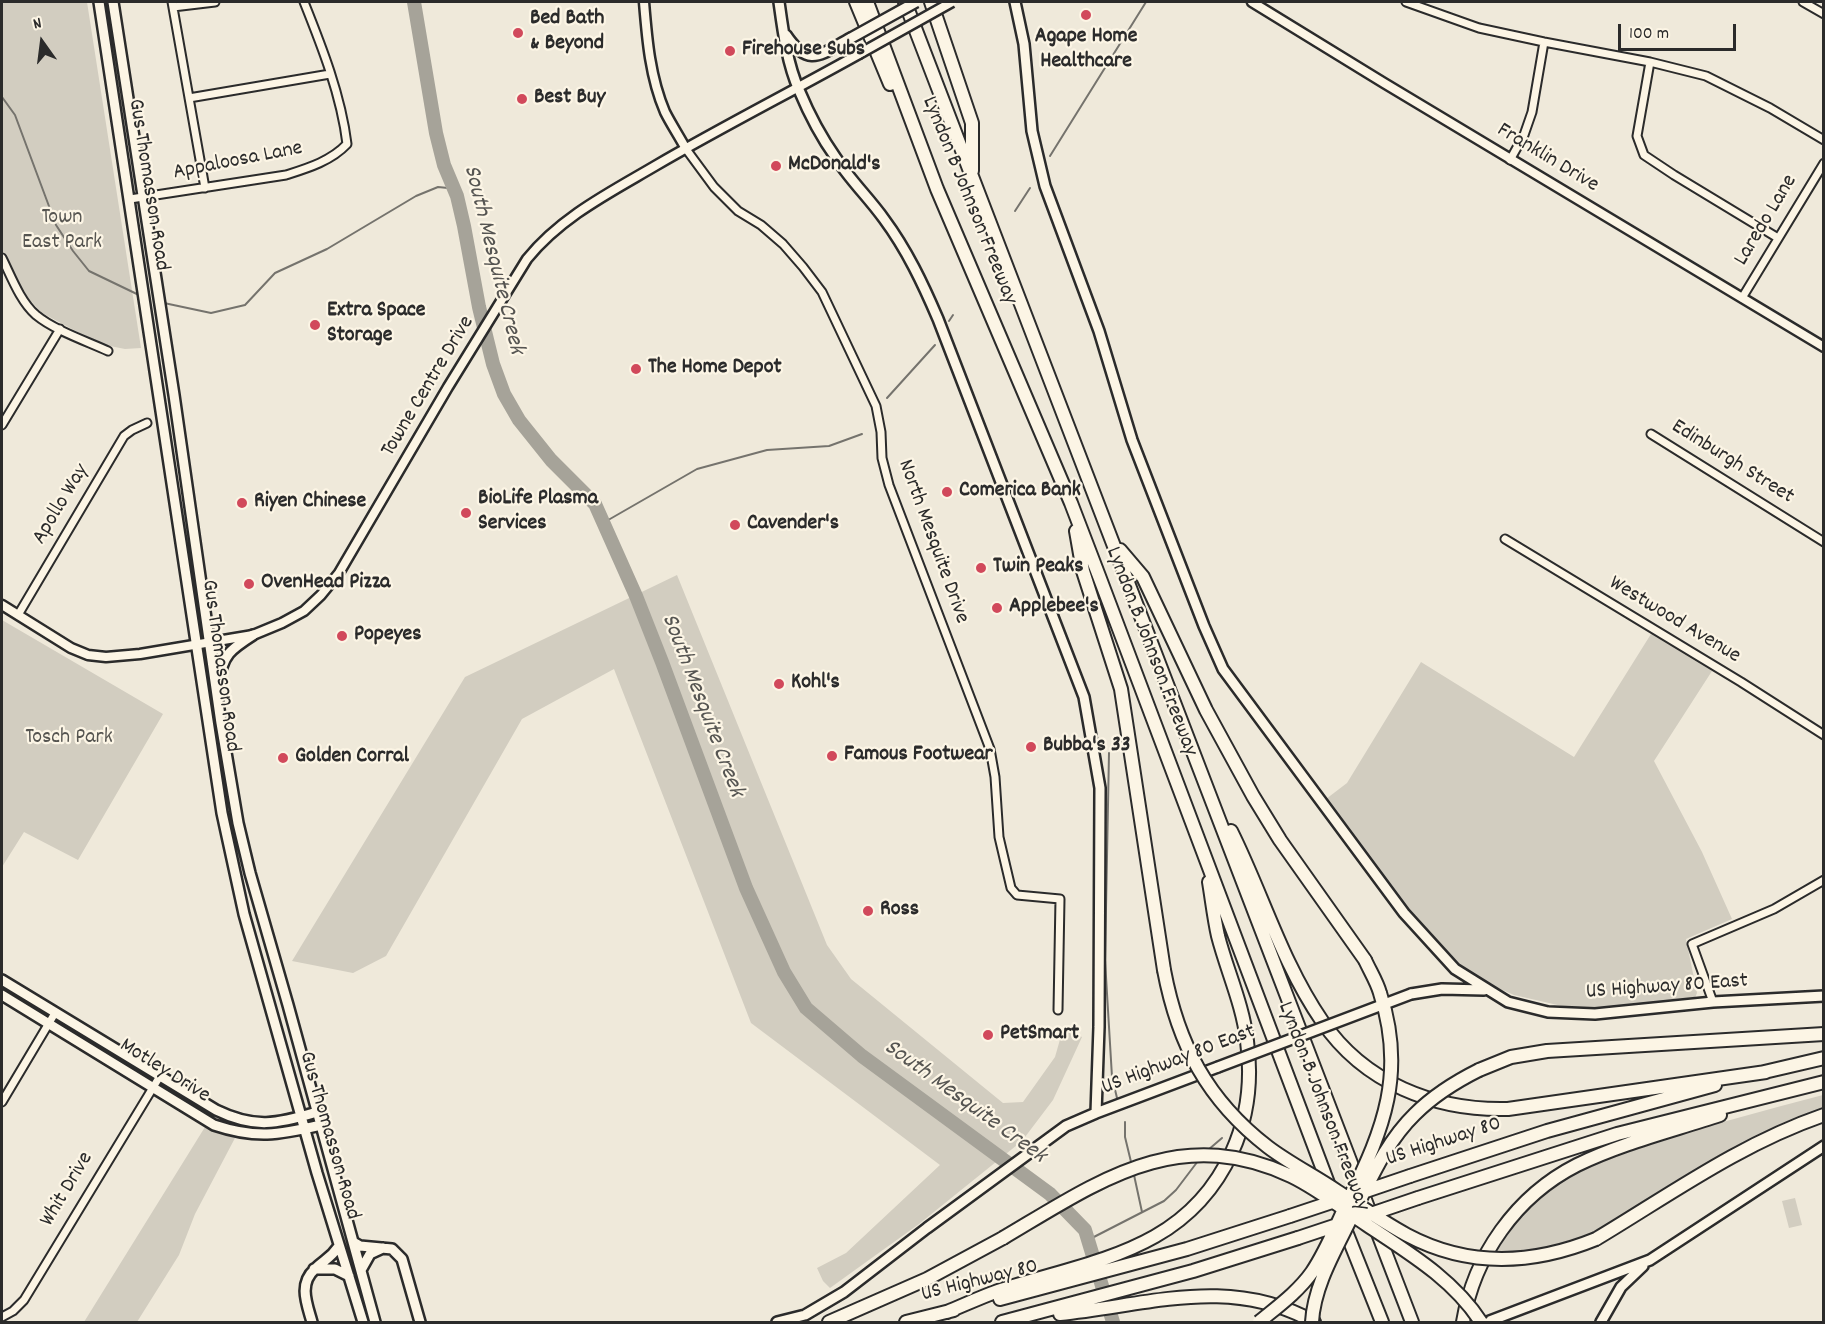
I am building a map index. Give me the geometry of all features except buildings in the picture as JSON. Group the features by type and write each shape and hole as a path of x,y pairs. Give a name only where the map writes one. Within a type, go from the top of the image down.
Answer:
{"highway":[{"path":"856,2 937,189"},
{"name":"Lyndon B Johnson Freeway","path":"867,2 937,189 1071,503 1382,1323"},
{"name":"Lyndon B Johnson Freeway","path":"905,2 1412,1323"},
{"path":"931,2 972,123 973,178"},
{"path":"1071,503 1083,571 1121,689 1164,970 1184,1043 1208,1085 1233,1114 1268,1146 1405,1234 1438,1249 1467,1257 1506,1260 1538,1258 1569,1250 1596,1239 1679,1186 1784,1130 1824,1114"},
{"path":"1113,541 1143,577 1218,733 1253,796 1280,840 1365,960 1380,992 1391,1040 1391,1076 1387,1108 1366,1163 1312,1272 1290,1296 1259,1323"},
{"path":"1198,763 1247,863 1270,921 1322,1021 1340,1043 1362,1063 1402,1089 1448,1105 1477,1109 1508,1109 1766,1071"},
{"path":"1070,1276 1166,1230 1202,1199 1215,1182 1240,1135 1249,1086 1247,1038 1218,935 1203,851"},
{"path":"1313,1323 1312,1313 1324,1277 1376,1168 1391,1141 1414,1114 1439,1092 1479,1070 1511,1057 1547,1051 1824,1034"},
{"name":"US Highway 80","path":"906,1323 947,1312 998,1291 1120,1268 1290,1216 1570,1125 1766,1071 1824,1058"},
{"name":"US Highway 80","path":"1002,1323 1078,1308 1617,1134 1824,1082"},
{"path":"1463,1323 1476,1276 1491,1246 1516,1212 1546,1185 1567,1171 1596,1157 1731,1111 1756,1098"},
{"path":"1754,1146 1824,1122"},
{"path":"829,1323 918,1284 1124,1170 1152,1161 1195,1156 1244,1159 1292,1176 1414,1256 1453,1289 1481,1323"},
{"path":"1078,1308 1191,1296 1236,1296 1276,1306 1313,1323"}],"main road":[{"name":"Gus Thomasson Road","path":"99,2 214,766 234,877 304,1129 363,1323"},
{"name":"Gus Thomasson Road","path":"113,2 238,823 375,1323"},
{"path":"778,2 798,88 811,117 836,160 884,218 908,254 922,281 956,363 1084,697 1100,788 1099,1028 1096,1113"},
{"path":"783,31 795,49 801,54 813,56 916,2"},
{"path":"1015,2 1024,44 1032,131 1045,186 1099,331 1132,440 1223,669 1404,913 1455,969 1486,990"},
{"path":"171,477 186,475"},
{"path":"217,694 224,661 233,647 253,635"},
{"path":"214,766 228,763"},
{"path":"234,877 250,873"},
{"name":"Motley Drive","path":"2,980 216,1110 234,1118 255,1123 279,1123 317,1112"},
{"name":"US Highway 80 East","path":"777,1323 805,1315 829,1302 1066,1126 1412,994 1442,989 1486,990 1508,1002 1528,1008 1569,1014 1595,1014 1713,1002 1824,996"},
{"name":"Motley Drive","path":"2,994 214,1125 255,1135 321,1125"},
{"path":"255,1123 255,1135"},
{"path":"1601,1323 1621,1287 1650,1260 1824,1146"},
{"path":"330,1216 343,1207"},
{"path":"330,1216 346,1218"},
{"path":"353,1242 360,1246 393,1249 402,1259 420,1323"},
{"path":"312,1323 304,1290 305,1283 314,1269 332,1257 339,1246"},
{"path":"361,1270 370,1254 385,1248"},
{"path":"1487,1323 1650,1260"},
{"path":"314,1269 335,1269 350,1276"}],"street":[{"path":"205,188 172,4 215,2"},
{"path":"189,98 330,74 304,2"},
{"name":"North Mesquite Drive","path":"644,2 648,47 655,83 666,113 686,148 720,194 738,211 761,225 783,244 804,267 822,292 876,406 881,432 882,458 889,485 990,749 995,777 999,837 1011,888 1017,895 1060,898 1059,1010"},
{"name":"Towne Centre Drive","path":"2,605 71,648 88,655 106,657 253,635 304,611 339,573 448,387 536,248 565,222 590,204 686,148 952,2"},
{"name":"Franklin Drive","path":"1255,2 1510,160 1824,347"},
{"path":"1406,2 1479,28 1650,62 1706,76 1732,87 1824,140"},
{"path":"1803,2 1824,14"},
{"path":"1510,160 1524,135 1532,112 1544,42"},
{"path":"1650,62 1637,136 1644,155 1674,176 1778,238"},
{"name":"Appaloosa Lane","path":"130,199 286,175 310,168 339,152 347,144 344,117 330,74"},
{"name":"Laredo Lane","path":"1742,298 1824,163"},
{"path":"2,258 24,300 36,315 108,351"},
{"path":"2,425 60,329"},
{"name":"Apollo Way","path":"18,615 124,436 147,423"},
{"name":"Edinburgh Street","path":"1651,434 1824,542"},
{"name":"Westwood Avenue","path":"1505,539 1743,683 1824,735"},
{"path":"1713,1002 1692,944 1774,909 1824,880"},
{"path":"2,1102 55,1013"},
{"name":"Whit Drive","path":"2,1317 13,1311 24,1300 160,1076"}],"green space":[{"name":"Town East Park","path":"2,2 87,2 141,348 125,349 100,344 42,313 28,298 2,250"},
{"path":"677,575 827,945 851,979 1003,1103 1023,1102 1055,1057 1063,1029 1082,1037 1053,1100 1022,1141 919,1224 830,1288 823,1281 817,1268 846,1253 940,1165 751,1023 614,669 522,719 386,956 353,973 292,961 465,677"},
{"name":"Tosch Park","path":"2,620 163,714 78,860 24,832 2,867"},
{"path":"1651,634 1712,671 1654,761 1702,852 1732,919 1686,939 1697,993 1695,998 1595,1008 1562,1006 1514,995 1484,982 1461,967 1426,933 1326,799 1347,783 1421,662 1574,757"},
{"path":"1823,1095 1823,1110 1754,1138 1700,1168 1598,1233 1536,1253 1492,1254 1512,1224 1528,1206 1546,1191 1579,1171 1652,1143"},
{"path":"205,1127 235,1138 195,1214 179,1255 137,1322 84,1322"},
{"path":"1795,1198 1802,1225 1789,1228 1782,1201"}],"waterway":[{"name":"South Mesquite Creek","path":"414,2 436,133 444,165 457,196 479,307 493,364 504,394 519,420 551,460 595,504 636,596 662,662 746,888 784,972 806,1008 862,1056 1050,1194 1085,1230 1113,1322"},
{"path":"1050,156 1146,2"},
{"path":"2,97 15,115 56,225 73,251 89,271 141,296"},
{"path":"164,303 211,313 245,305 275,273 327,249 416,196 438,187 448,188 457,196"},
{"path":"1015,211 1030,188"},
{"path":"949,321 953,315"},
{"path":"887,398 935,345"},
{"path":"603,523 697,469 767,450 829,446 862,434"},
{"path":"1109,753 1105,960 1112,1077 1117,1098"},
{"path":"1125,1122 1125,1137 1132,1166"},
{"path":"1208,1150 1222,1138"},
{"path":"1088,1240 1164,1201 1176,1190 1198,1161"},
{"path":"1134,1175 1142,1212"}],"place":[{"name":"Agape Home Healthcare","path":"1086,15"},
{"name":"Bed Bath & Beyond","path":"518,33"},
{"name":"Firehouse Subs","path":"730,51"},
{"name":"Best Buy","path":"522,99"},
{"name":"McDonald's","path":"776,166"},
{"name":"Extra Space Storage","path":"315,325"},
{"name":"The Home Depot","path":"636,369"},
{"name":"Comerica Bank","path":"947,492"},
{"name":"Riyen Chinese","path":"242,503"},
{"name":"BioLife Plasma Services","path":"466,513"},
{"name":"Cavender's","path":"735,525"},
{"name":"Twin Peaks","path":"981,568"},
{"name":"OvenHead Pizza","path":"249,584"},
{"name":"Applebee's","path":"997,608"},
{"name":"Popeyes","path":"342,636"},
{"name":"Kohl's","path":"779,684"},
{"name":"Bubba's 33","path":"1031,747"},
{"name":"Famous Footwear","path":"832,756"},
{"name":"Golden Corral","path":"283,758"},
{"name":"Ross","path":"868,911"},
{"name":"PetSmart","path":"988,1035"}]}
